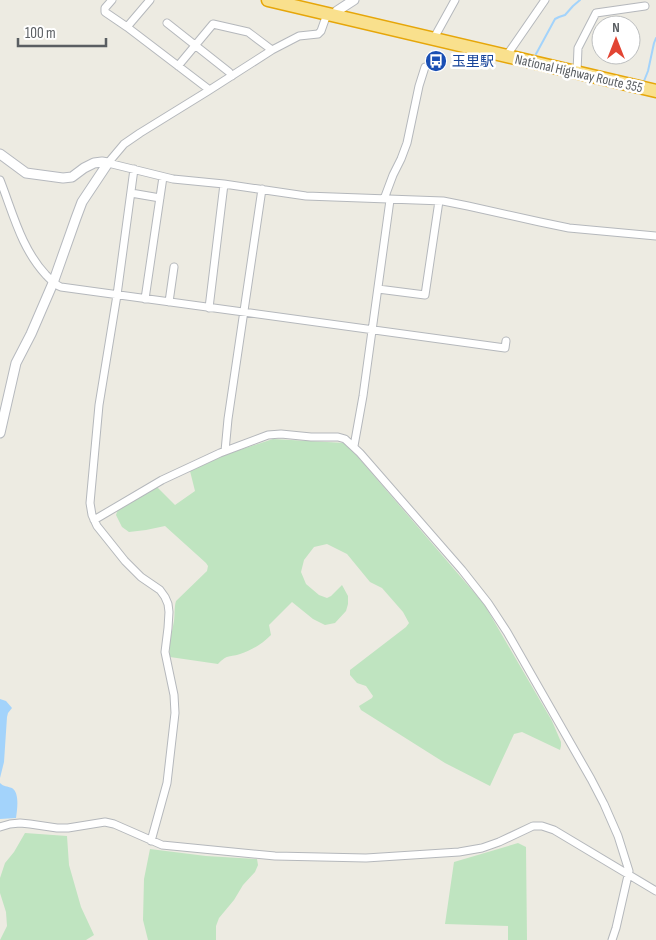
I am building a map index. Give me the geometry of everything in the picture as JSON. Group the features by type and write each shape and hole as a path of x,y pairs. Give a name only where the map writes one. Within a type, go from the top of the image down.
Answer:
{"highway":[{"name":"National Highway Route 355","path":"268,0 656,91"}],"street":[{"path":"112,0 105,8 105,12 207,88 208,91"},
{"path":"126,28 150,0"},
{"path":"0,433 16,363 31,334 53,282 82,202 108,163 124,144 272,50 294,38 318,34 330,15 354,0"},
{"path":"434,38 455,0"},
{"path":"507,55 545,0"},
{"path":"577,72 578,48 596,13 645,6"},
{"path":"167,22 232,76"},
{"path":"178,66 214,24 248,32 272,50"},
{"path":"354,446 378,289 387,200 393,175 407,143 425,67"},
{"path":"0,154 26,174 63,178 72,177 84,168 94,163 102,162 163,177 306,196 439,201 569,228 656,236"},
{"path":"134,169 98,415 90,503 92,515 97,526 125,561 141,577 160,590 168,604 165,652 174,695 175,713 167,783 150,841"},
{"path":"145,299 163,177"},
{"path":"0,180 26,248 40,268 53,282 61,287 505,348 506,341"},
{"path":"209,308 224,184"},
{"path":"225,451 228,419 262,189"},
{"path":"131,193 160,198"},
{"path":"378,289 425,295 439,201"},
{"path":"170,302 174,266"},
{"path":"94,520 162,480 225,451 272,434 338,437 345,439 354,446 462,570 497,615 604,804 624,851 628,875 612,940"},
{"path":"0,827 10,824 30,824 68,828 105,822 114,824 162,845 275,856 366,858 459,852 482,848 505,840 533,826 542,826 554,830 656,891"}],"green space":[{"path":"273,439 345,443 357,456 484,604 552,721 561,742 560,750 522,732 514,734 490,786 445,763 361,710 359,706 373,696 366,686 357,683 350,675 350,670 409,623 403,612 382,588 370,582 347,554 327,544 314,547 304,560 301,572 306,584 319,595 327,598 342,585 348,596 348,604 346,611 335,623 325,625 313,619 292,602 269,625 271,635 249,651 226,657 218,664 170,657 176,601 207,571 208,566 165,526 129,532 122,527 116,515 118,509 157,487 175,505 195,491 190,471 227,454"},
{"path":"25,833 67,836 69,865 81,907 94,935 86,940 0,940 7,926 6,912 0,893 0,878 5,863"},
{"path":"518,843 526,847 527,940 508,940 508,926 445,924 454,862"},
{"path":"150,849 206,856 257,859 258,865 255,872 219,918 216,926 216,940 148,940 143,920 144,879"}],"water":[{"path":"0,699 6,701 12,708 7,717 4,762 0,778"},
{"path":"0,783 15,790 17,802 16,818 0,819"}],"waterway":[{"path":"536,54 555,19 565,15 580,0"},
{"path":"644,81 656,38"}],"place":[{"name":"玉里駅","path":"436,61"}]}
